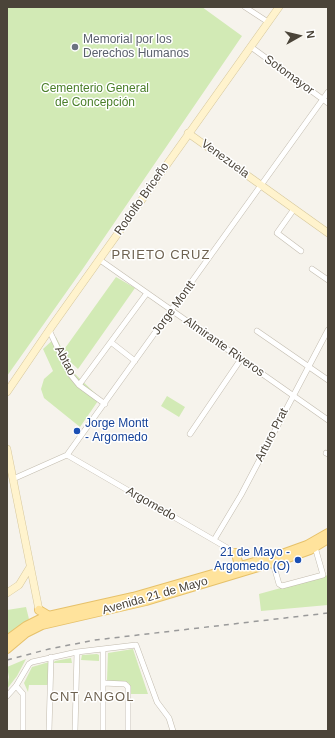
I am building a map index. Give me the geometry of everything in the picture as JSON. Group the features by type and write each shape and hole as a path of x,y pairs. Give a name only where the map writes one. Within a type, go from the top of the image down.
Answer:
{"main road":[{"name":"Avenida 21 de Mayo","path":"7,640 20,630 49,616 133,597 238,565 256,561 299,548 328,533"},
{"name":"Avenida 21 de Mayo","path":"7,649 30,631 49,623 146,600 273,563 315,547 328,539"},
{"path":"236,553 256,561"},
{"path":"232,574 238,565 236,553"},
{"path":"36,621 39,610 49,616"}],"street":[{"path":"245,7 268,22"},
{"name":"Rodolfo Briceño","path":"7,392 188,133 251,47 277,7"},
{"name":"Sotomayor","path":"251,47 328,103"},
{"name":"Jorge Montt","path":"13,479 67,455 328,92"},
{"name":"Venezuela","path":"188,133 328,233"},
{"path":"294,209 278,233 301,251"},
{"name":"Almirante Riveros","path":"100,260 328,420"},
{"path":"312,269 328,280"},
{"path":"80,385 147,293"},
{"name":"Abtao","path":"49,330 70,374 80,385 105,404"},
{"name":"Arturo Prat","path":"214,540 241,495 328,330"},
{"path":"257,331 328,380"},
{"path":"112,343 135,361"},
{"path":"190,434 241,359"},
{"path":"7,449 39,610"},
{"name":"Argomedo","path":"67,455 236,553"},
{"path":"273,563 279,584 282,586 323,575 315,547"},
{"path":"7,593 19,585 30,567"},
{"path":"19,585 35,589"},
{"path":"7,696 16,686 29,664 32,662 77,652 136,645 157,702 169,718 173,731"},
{"path":"103,649 103,731"},
{"path":"75,731 77,652"},
{"path":"49,731 51,657"},
{"path":"103,683 125,684 128,687 128,731"},
{"path":"16,686 23,694 23,731"}],"green space":[{"name":"Cementerio General de Concepción","path":"7,7 202,7 242,36 82,270 7,376"},
{"path":"116,277 135,288 78,369 64,356 75,374 100,398 80,427 44,398 41,389 44,379 53,371 43,349 56,337 63,351"},
{"path":"167,396 185,407 179,417 161,406"},
{"path":"328,575 328,605 261,611 259,594"},
{"path":"26,607 29,619 7,636 7,610"},
{"path":"133,649 148,694 129,694 129,683 107,681 108,653"},
{"path":"82,655 99,655 99,661 81,660"},
{"path":"71,658 72,663 53,663 55,661"},
{"path":"26,659 17,676 7,689 9,677 7,667"},
{"path":"49,662 49,685 29,685 28,692 24,683 32,667"}],"railway":[{"path":"7,660 49,649 95,640 328,613"}],"place":[{"name":"Memorial por los Derechos Humanos","path":"75,47"},
{"name":"Jorge Montt - Argomedo","path":"77,431"},
{"name":"21 de Mayo - Argomedo (O)","path":"298,560"}],"district":[{"name":"PRIETO CRUZ","path":"161,255"},
{"name":"CNT ANGOL","path":"92,697"}]}
